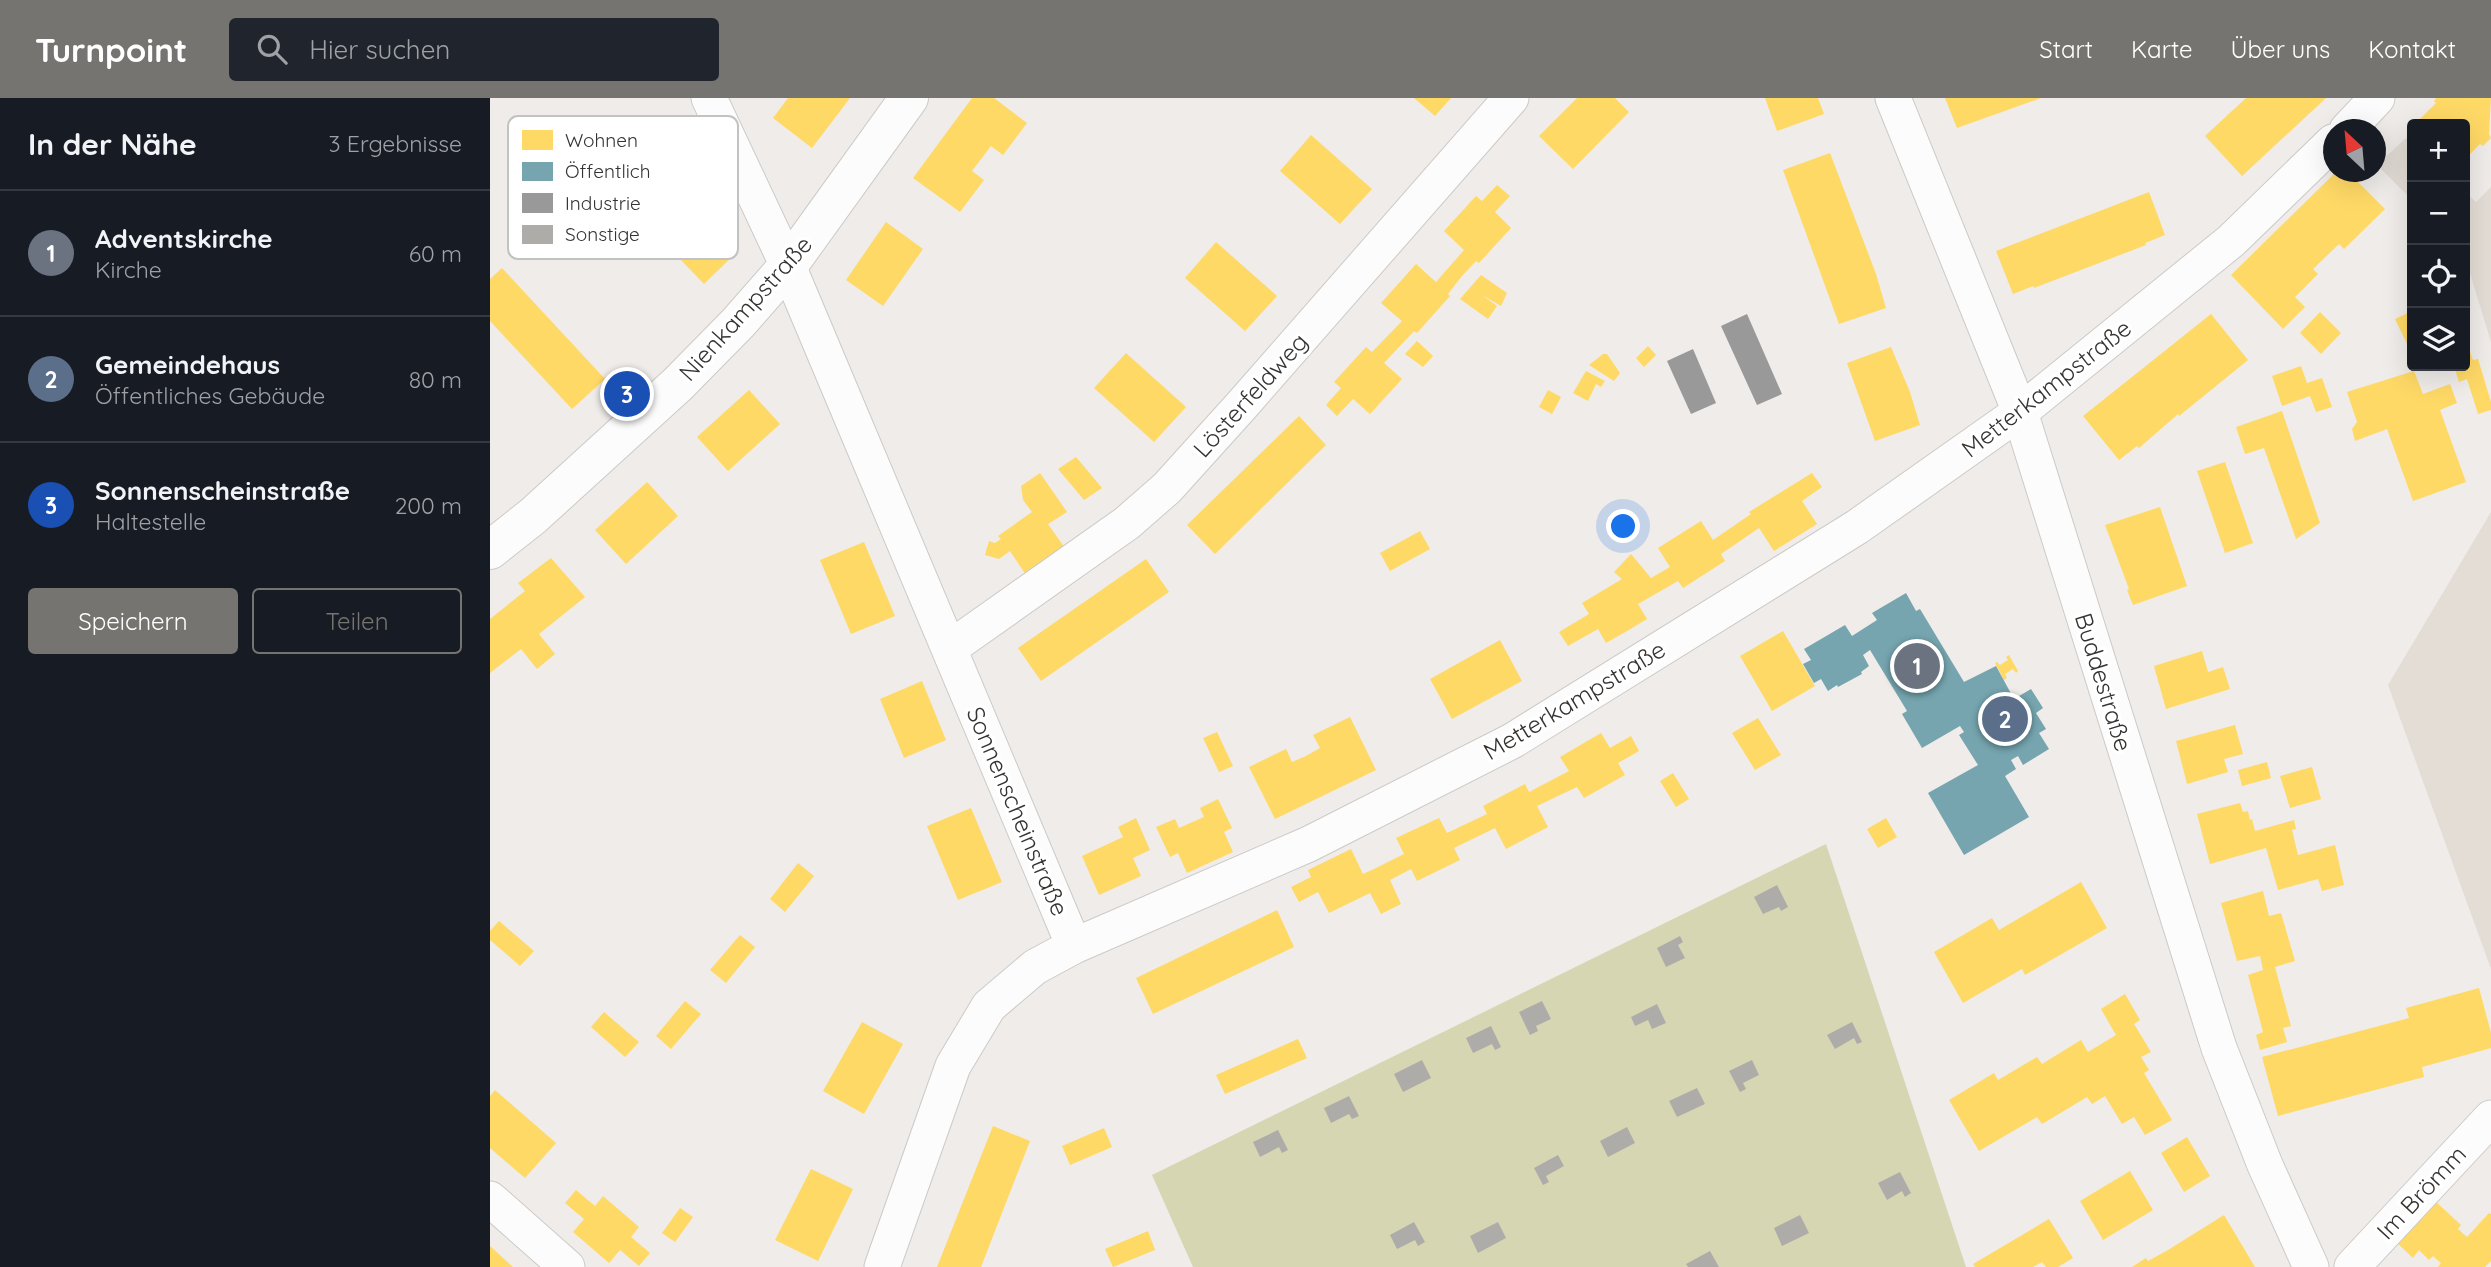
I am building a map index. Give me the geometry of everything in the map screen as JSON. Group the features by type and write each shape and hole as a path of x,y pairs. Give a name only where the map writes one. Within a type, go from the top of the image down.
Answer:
{"street":[{"name":"Sonnenscheinstraße","path":"709,98 717,116"},
{"name":"Nienkampstraße","path":"490,550 533,516 678,384 738,323 788,266 909,98"},
{"name":"Lösterfeldweg","path":"950,648 1127,523 1167,488 1511,98"},
{"name":"Buddestraße","path":"1893,98 2020,412 2218,1048 2265,1165 2311,1267"},
{"path":"2357,119 2377,98"},
{"name":"Metterkampstraße","path":"882,1267 953,1066 989,1006 1035,968 1074,946 1309,844 1512,741 1857,527 2020,412 2231,241 2323,152"},
{"name":"Sonnenscheinstraße","path":"738,160 788,266 1074,946"},
{"name":"Im Brömm","path":"2352,1267 2491,1118"},
{"path":"490,1199 567,1267"}],"shaded area":[{"path":"2407,139 2407,195 2386,174 2386,157"},
{"path":"2491,187 2491,342 2470,273 2470,197 2476,202"},
{"path":"2491,512 2491,969 2388,685"}],"green space":[{"path":"1826,844 1966,1267 1193,1267 1152,1175"}],"building: Wohnen":[{"path":"788,98 850,98 812,148 773,118"},
{"path":"972,98 994,98 1027,123 1003,155 991,146 972,171 984,180 960,212 913,178"},
{"path":"1414,98 1451,98 1435,116"},
{"path":"1577,98 1615,98 1629,112 1573,169 1539,136"},
{"path":"1765,98 1818,98 1824,114 1777,131"},
{"path":"1945,98 2041,98 1957,128"},
{"path":"2246,98 2326,98 2242,176 2205,136"},
{"path":"2436,98 2491,98 2491,138 2470,154 2470,119 2420,119 2436,103"},
{"path":"1311,135 1372,189 1340,224 1280,171"},
{"path":"1830,153 1876,274 1886,308 1839,324 1783,170"},
{"path":"2326,182 2358,182 2385,209 2344,249 2339,244 2313,269 2318,274 2295,297 2305,307 2283,329 2231,275"},
{"path":"1497,185 1510,196 1495,212 1511,228 1479,263 1476,261 1462,276 1448,294 1450,296 1417,333 1414,331 1384,363 1402,379 1370,414 1353,399 1337,416 1326,405 1341,388 1334,382 1366,347 1372,352 1402,321 1381,303 1416,264 1436,282 1464,250 1444,231 1476,196 1482,201"},
{"path":"2149,192 2165,235 2145,243 2146,245 2013,294 1996,251"},
{"path":"886,222 923,249 883,306 846,280"},
{"path":"1216,242 1277,296 1245,331 1185,278"},
{"path":"680,259 730,259 704,284"},
{"path":"502,268 605,379 572,409 490,321 490,279"},
{"path":"1481,275 1507,293 1501,306 1482,295 1497,306 1488,319 1460,299"},
{"path":"2320,312 2341,333 2321,354 2300,333"},
{"path":"2407,313 2407,344 2395,319"},
{"path":"2211,314 2248,360 2139,448 2137,446 2119,460 2083,416"},
{"path":"1417,341 1433,356 1423,367 1405,354"},
{"path":"1648,346 1656,355 1644,367 1636,358"},
{"path":"1891,347 1910,392 1920,425 1875,441 1847,363"},
{"path":"2470,352 2473,360 2478,359 2491,410 2478,414 2467,379 2459,382 2456,371 2470,371"},
{"path":"1126,353 1186,407 1154,442 1094,388"},
{"path":"1607,354 1620,373 1614,381 1589,365"},
{"path":"2301,366 2307,383 2322,378 2332,407 2316,412 2310,396 2282,406 2272,376"},
{"path":"1586,371 1605,381 1601,387 1596,384 1588,401 1573,393"},
{"path":"2414,371 2423,394 2450,384 2457,403 2440,410 2466,482 2413,501 2387,429 2355,441 2352,429 2357,422 2347,392"},
{"path":"749,390 780,424 728,471 697,437"},
{"path":"1548,390 1561,397 1552,414 1539,407"},
{"path":"2282,411 2320,523 2296,539 2264,448 2245,454 2236,427"},
{"path":"1299,416 1326,445 1215,554 1187,525"},
{"path":"1076,457 1102,488 1084,500 1058,469"},
{"path":"2225,462 2253,543 2225,553 2197,471"},
{"path":"1040,473 1067,512 1048,524 1065,548 1026,575 1010,551 999,559 985,555 989,541 995,543 1001,539 998,536 1032,512 1023,500 1021,486"},
{"path":"1812,473 1822,487 1802,501 1817,524 1774,551 1759,528 1721,554 1725,561 1683,588 1678,581 1638,604 1647,619 1606,643 1598,629 1568,646 1559,632 1589,614 1582,603 1622,579 1614,572 1631,554 1651,578 1670,567 1658,548 1701,521 1713,540 1751,514 1749,512"},
{"path":"647,482 678,516 626,564 595,530"},
{"path":"2160,507 2187,586 2133,605 2105,525"},
{"path":"1420,531 1430,549 1390,571 1380,553"},
{"path":"864,542 895,616 851,634 820,560"},
{"path":"551,558 585,597 539,634 555,654 537,669 521,649 490,673 490,619 525,591 518,583"},
{"path":"1146,559 1169,592 1041,681 1018,648"},
{"path":"1783,631 1815,686 1772,711 1740,656"},
{"path":"1500,640 1522,681 1452,719 1430,679"},
{"path":"2202,651 2208,672 2223,667 2230,689 2166,709 2154,666"},
{"path":"2009,655 2018,671 2016,673 2013,669 2005,674 2007,678 2004,680 1995,663 2000,665 2008,660 2006,657"},
{"path":"922,681 946,740 904,758 880,699"},
{"path":"1350,717 1376,770 1275,819 1249,767 1286,749 1292,762 1306,756 1320,748 1313,735"},
{"path":"1758,718 1781,755 1755,770 1732,733"},
{"path":"2235,725 2243,754 2224,759 2228,772 2187,784 2176,741"},
{"path":"1217,732 1233,766 1219,772 1203,738"},
{"path":"1601,733 1610,748 1631,736 1639,751 1618,763 1625,775 1584,798 1577,787 1537,806 1548,827 1506,849 1495,828 1454,848 1460,860 1417,881 1411,869 1390,880 1401,904 1381,914 1370,893 1329,913 1318,892 1299,902 1291,887 1311,877 1308,870 1351,849 1363,874 1404,854 1396,838 1439,818 1447,833 1487,814 1483,806 1525,784 1529,792 1569,771 1560,757"},
{"path":"2267,762 2271,778 2242,786 2238,770"},
{"path":"2312,767 2321,799 2290,808 2280,776"},
{"path":"1673,773 1689,799 1676,807 1660,781"},
{"path":"1218,799 1232,828 1224,832 1233,852 1187,873 1178,853 1170,857 1156,827 1175,819 1179,828 1204,817 1200,808"},
{"path":"2240,803 2243,812 2248,811 2255,831 2294,820 2296,829 2292,830 2298,855 2335,845 2344,885 2322,891 2318,879 2278,890 2266,848 2210,864 2197,814"},
{"path":"971,808 1002,882 958,900 927,826"},
{"path":"1136,818 1150,850 1133,858 1141,876 1099,895 1082,856 1123,837 1118,827"},
{"path":"1886,818 1897,837 1878,848 1867,829"},
{"path":"798,863 814,876 785,912 770,899"},
{"path":"2081,882 2107,928 2025,975 2022,969 1963,1003 1934,952 1992,918 1999,930"},
{"path":"2263,891 2269,916 2281,913 2295,961 2275,967 2291,1026 2283,1028 2287,1042 2260,1050 2256,1035 2263,1032 2248,975 2263,970 2260,956 2237,961 2221,903"},
{"path":"1277,910 1294,947 1153,1014 1136,978"},
{"path":"499,921 534,951 520,966 490,940 490,931"},
{"path":"740,935 755,947 726,983 710,970"},
{"path":"2479,988 2491,1033 2491,1048 2422,1067 2424,1077 2278,1116 2262,1057 2409,1018 2406,1008"},
{"path":"2125,994 2140,1020 2134,1024 2151,1052 2141,1057 2149,1070 2144,1073 2172,1120 2145,1135 2134,1117 2122,1124 2105,1096 2092,1104 2087,1097 2042,1124 2037,1117 1979,1151 1949,1100 1994,1073 1998,1080 2037,1057 2042,1064 2081,1040 2088,1052 2116,1035 2101,1009"},
{"path":"685,1001 701,1014 671,1049 656,1036"},
{"path":"604,1012 639,1042 625,1057 591,1027"},
{"path":"862,1022 903,1044 864,1114 823,1091"},
{"path":"1298,1039 1307,1058 1225,1094 1216,1075"},
{"path":"495,1090 556,1143 525,1178 490,1148 490,1096"},
{"path":"993,1126 1030,1141 981,1267 937,1267"},
{"path":"1104,1128 1112,1147 1070,1165 1062,1146"},
{"path":"2187,1137 2210,1176 2184,1192 2161,1153"},
{"path":"811,1169 853,1189 818,1261 775,1240"},
{"path":"2130,1171 2153,1210 2103,1240 2080,1201"},
{"path":"576,1190 595,1206 603,1196 639,1227 631,1237 650,1253 639,1266 620,1250 609,1263 573,1232 584,1219 565,1203"},
{"path":"2434,1200 2461,1225 2458,1229 2467,1237 2489,1213 2491,1214 2491,1261 2485,1267 2438,1267 2441,1263 2433,1256 2429,1260 2419,1250 2413,1258 2395,1241"},
{"path":"680,1208 693,1217 675,1242 662,1233"},
{"path":"2224,1215 2255,1267 2132,1267 2146,1258 2148,1261 2168,1250"},
{"path":"2049,1219 2073,1258 2058,1267 2046,1267 2042,1262 2033,1267 1975,1267 1973,1264"},
{"path":"1148,1231 1155,1250 1113,1267 1105,1249"},
{"path":"490,1246 513,1267 490,1267"}],"building: Öffentlich":[{"path":"1906,593 1916,611 1920,609 1964,682 1996,666 2014,699 2031,689 2043,708 2036,713 2046,729 2039,733 2049,749 2023,765 2018,756 2011,760 2016,769 2005,776 2029,817 1964,855 1928,793 1978,765 1959,735 1964,732 1960,726 1922,748 1902,714 1907,711 1870,650 1863,655 1869,666 1862,674 1828,691 1821,679 1814,683 1803,664 1811,660 1804,649 1845,625 1852,636 1877,620 1872,613"}],"building: Industrie":[{"path":"1747,314 1782,394 1757,405 1721,326"},
{"path":"1693,349 1716,403 1691,414 1667,361"}],"building: Sonstige":[{"path":"1777,885 1788,907 1781,911 1779,907 1763,914 1754,897"},
{"path":"1680,936 1683,942 1678,945 1685,958 1666,967 1657,948"},
{"path":"1542,1001 1551,1019 1536,1026 1538,1031 1530,1035 1519,1012"},
{"path":"1657,1004 1666,1023 1652,1029 1648,1020 1635,1026 1631,1017"},
{"path":"1852,1022 1862,1042 1857,1044 1854,1038 1835,1049 1827,1035"},
{"path":"1491,1026 1501,1047 1495,1050 1492,1044 1473,1053 1466,1038"},
{"path":"1422,1060 1431,1078 1403,1092 1394,1074"},
{"path":"1752,1060 1759,1075 1743,1083 1746,1089 1740,1092 1729,1071"},
{"path":"1697,1088 1705,1104 1677,1117 1669,1101"},
{"path":"1349,1096 1359,1116 1352,1119 1349,1114 1331,1123 1324,1108"},
{"path":"1627,1127 1635,1143 1608,1157 1600,1141"},
{"path":"1278,1130 1288,1150 1282,1153 1279,1147 1260,1157 1253,1142"},
{"path":"1558,1155 1564,1166 1546,1176 1549,1182 1543,1185 1534,1168"},
{"path":"1900,1172 1911,1193 1905,1197 1902,1191 1887,1200 1878,1183"},
{"path":"1800,1215 1809,1233 1782,1246 1774,1228"},
{"path":"1414,1222 1425,1242 1418,1246 1415,1240 1397,1249 1390,1235"},
{"path":"1498,1222 1506,1238 1478,1253 1470,1236"},
{"path":"1710,1251 1719,1267 1688,1267 1686,1264"}],"place":[{"name":"Sonnenscheinstraße","path":"627,394"},
{"name":"Adventskirche","path":"1917,666"},
{"name":"Gemeindehaus","path":"2005,719"}]}
